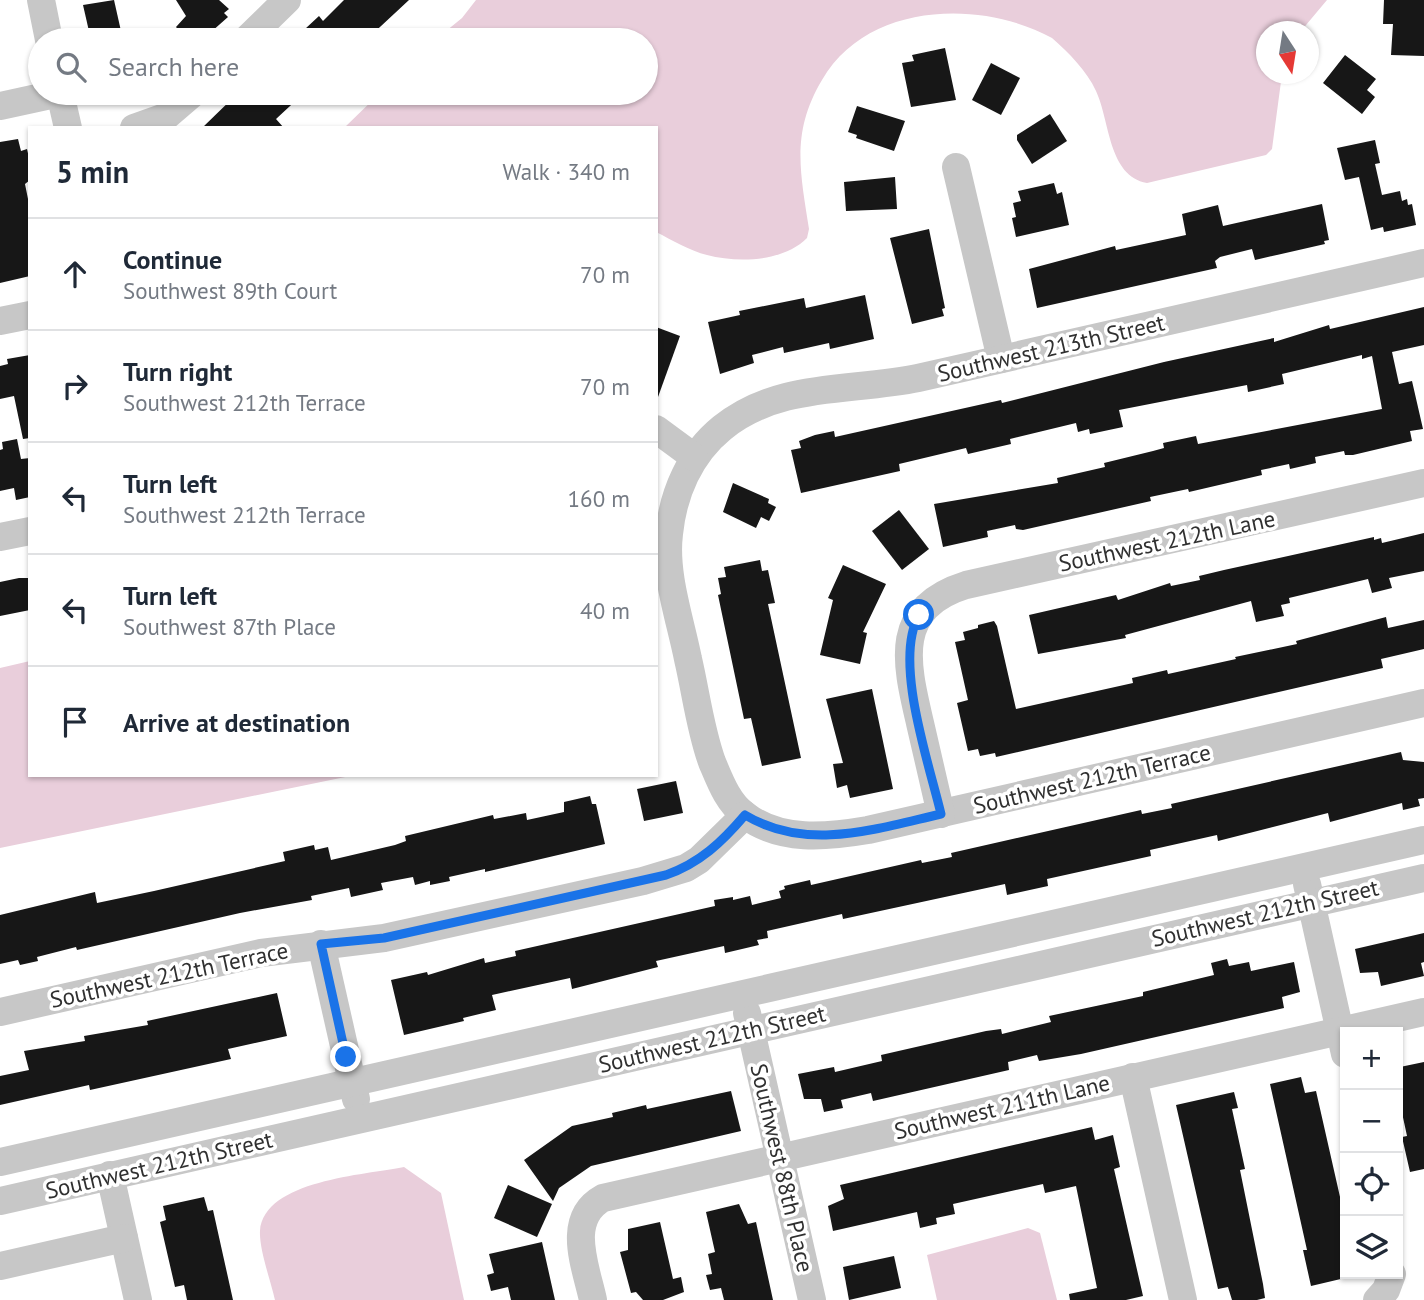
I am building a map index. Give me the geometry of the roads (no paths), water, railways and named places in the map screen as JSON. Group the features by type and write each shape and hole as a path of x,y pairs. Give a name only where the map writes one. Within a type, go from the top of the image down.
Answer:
{"street":[{"path":"41,0 47,28"},
{"path":"258,28 287,0"},
{"path":"0,106 28,100"},
{"path":"63,105 68,126"},
{"path":"140,126 165,117 179,105"},
{"path":"956,167 1001,359"},
{"name":"Southwest 213th Street","path":"694,457 722,428 773,399 804,391 886,385 1424,263"},
{"path":"0,321 28,315"},
{"path":"658,430 694,457 672,515 668,535 670,566 707,748 725,791 745,815"},
{"name":"Southwest 212th Lane","path":"941,814 909,671 909,637 919,615 941,595 966,585 1424,483"},
{"path":"0,537 28,531"},
{"name":"Southwest 212th Terrace","path":"0,1012 261,953 384,938 666,875 685,868 707,854 745,815 793,834 826,837 941,814 1424,703"},
{"name":"Southwest 212th Street","path":"0,1162 1424,840"},
{"path":"1303,867 1340,1029"},
{"name":"Southwest 212th Street","path":"0,1201 1424,878"},
{"path":"321,944 360,1119"},
{"name":"Southwest 88th Place","path":"743,994 812,1300"},
{"name":"Southwest 211th Lane","path":"1384,1027 1424,1012"},
{"name":"Southwest 211th Lane","path":"593,1300 580,1234 586,1214 599,1201 609,1197 1133,1077 1340,1042"},
{"path":"1133,1077 1183,1300"},
{"path":"110,1175 138,1300"},
{"path":"0,1266 124,1238"}]}
